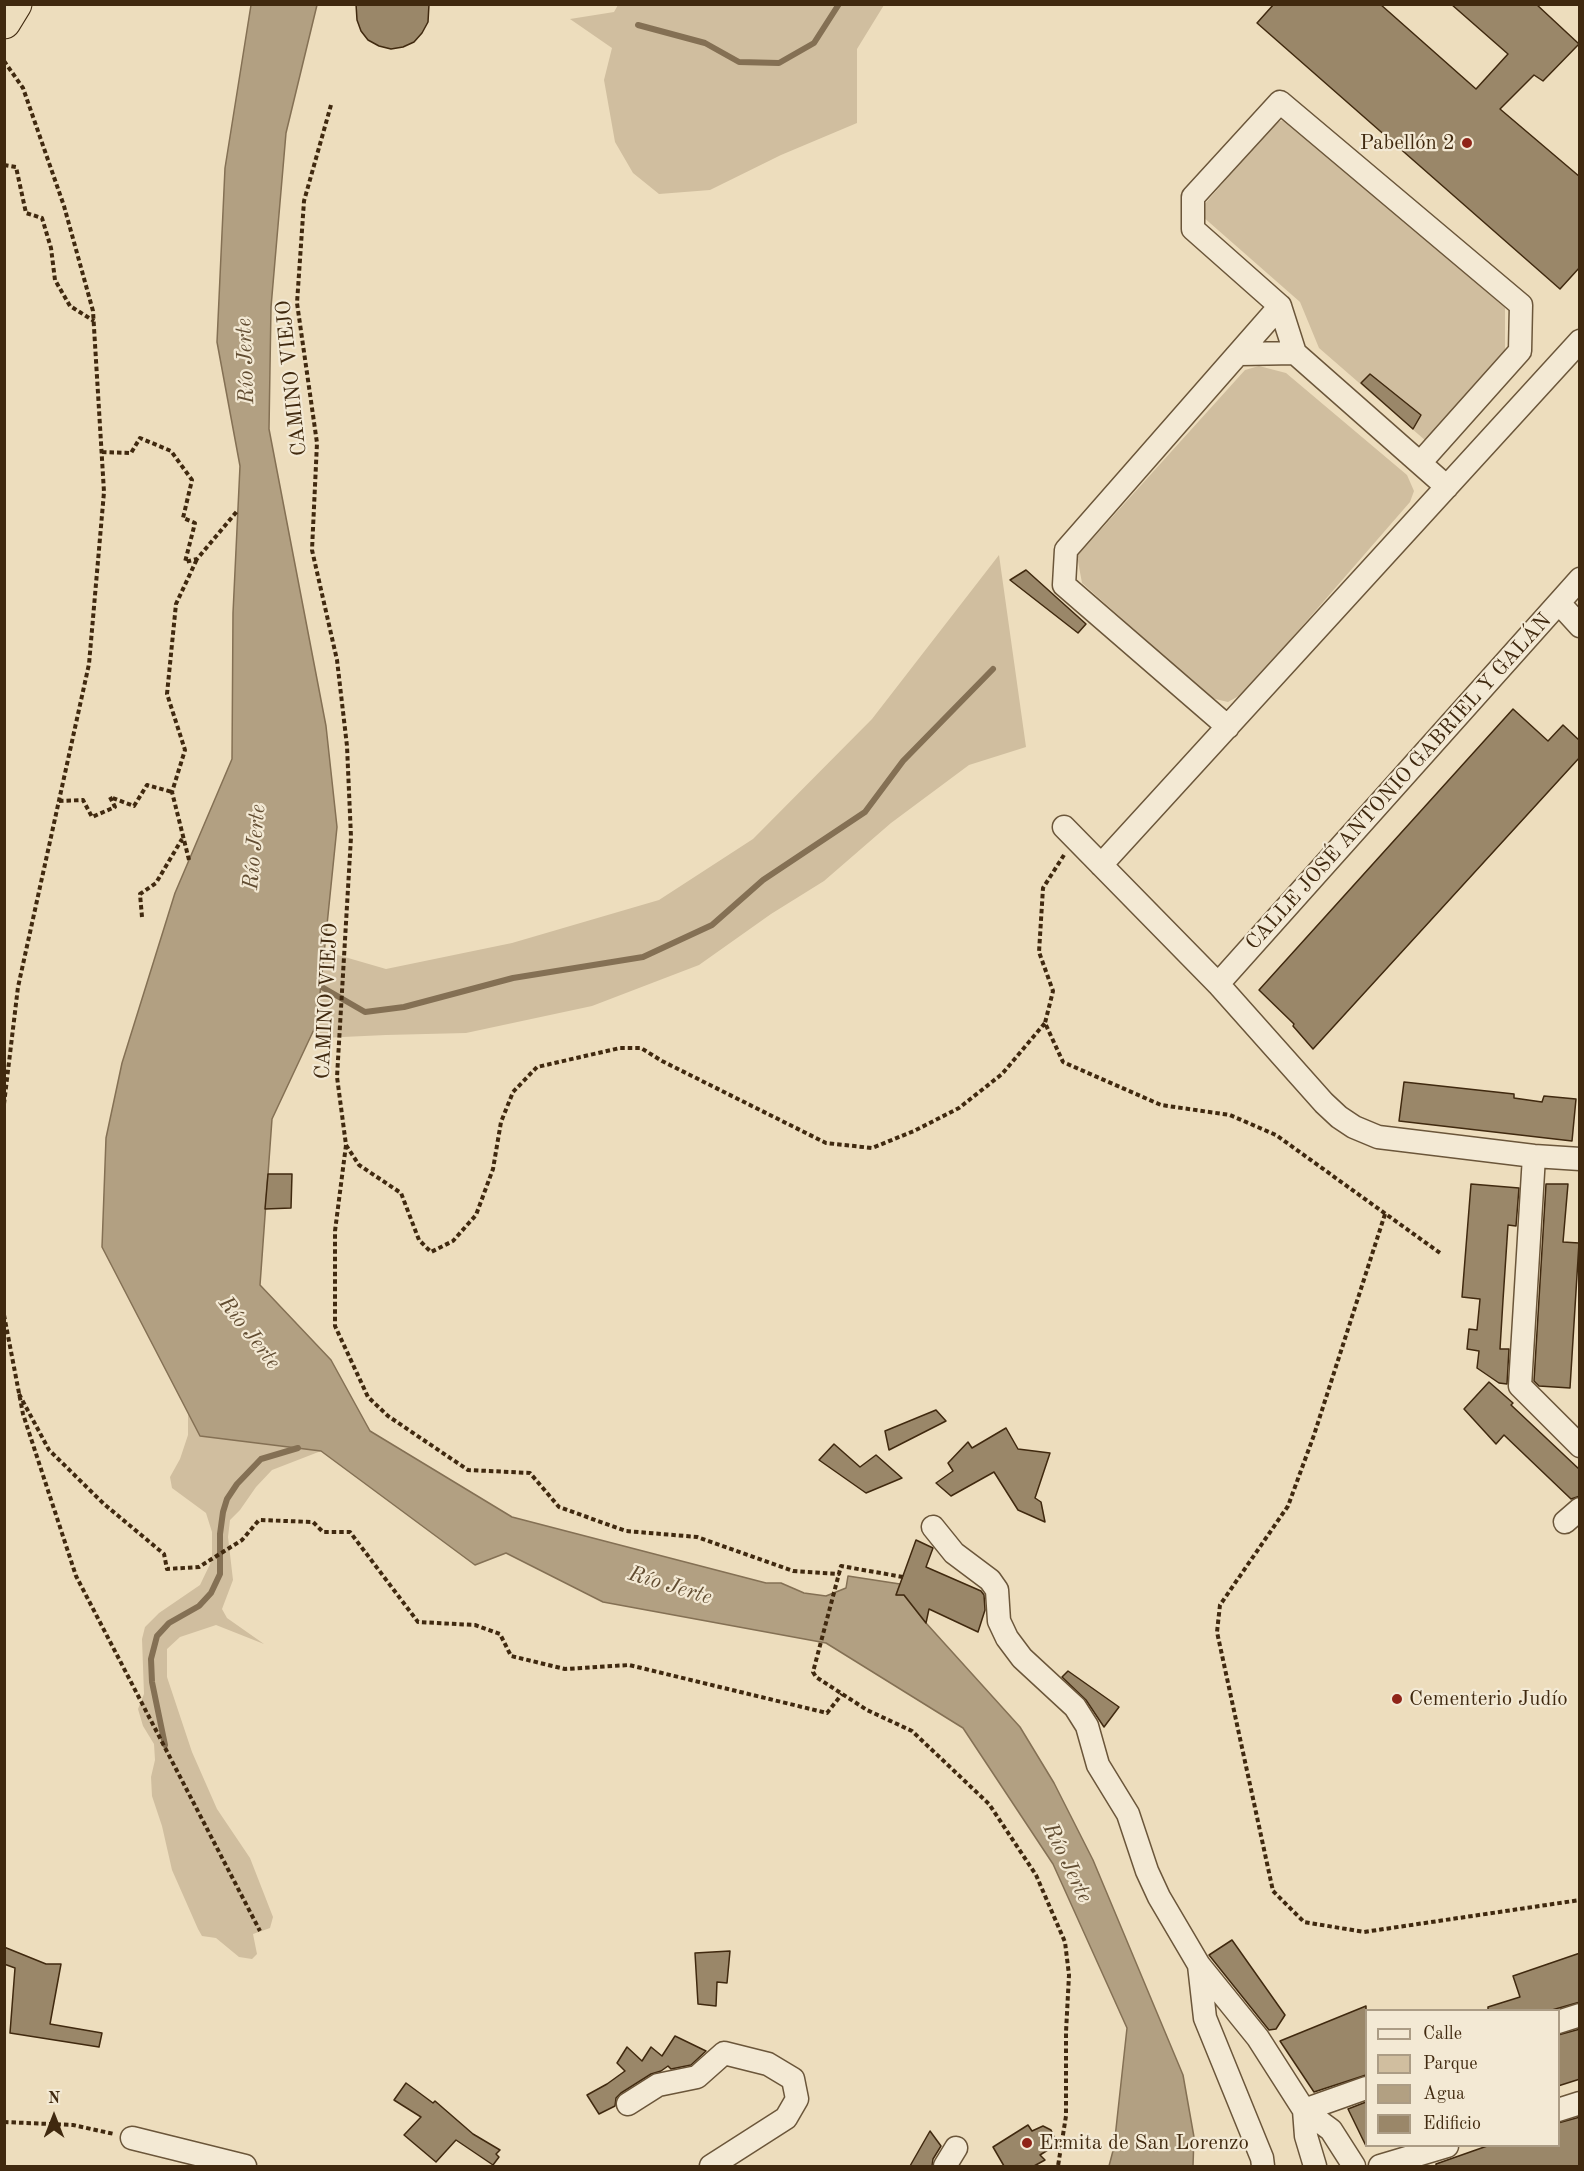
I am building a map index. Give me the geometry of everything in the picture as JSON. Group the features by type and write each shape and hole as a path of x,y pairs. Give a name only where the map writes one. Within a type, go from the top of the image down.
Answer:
{"highway":[{"path":"4,22 15,5"}],"street":[{"path":"1420,463 1520,351 1521,305 1280,102 1193,197 1193,229 1280,306 1295,353 1447,487"},
{"path":"1228,727 1064,585 1066,550 1280,306"},
{"path":"1101,865 1447,487 1576,352"},
{"path":"1240,354 1295,353"},
{"name":"CALLE JOSÉ ANTONIO GABRIEL Y GALÁN","path":"1223,989 1571,609 1580,579"},
{"path":"1070,832 1223,989 1324,1103 1353,1127 1378,1137 1534,1156 1580,1159"},
{"path":"1534,1156 1520,1386 1580,1446"},
{"path":"933,1527 954,1553 990,1580 997,1590 999,1621 1007,1638 1022,1658 1075,1707 1087,1726 1098,1766 1128,1814 1147,1871 1159,1897 1199,1965 1258,2038 1304,2110 1331,2130 1354,2166"},
{"path":"1199,1965 1205,2019 1262,2158 1263,2166"},
{"path":"1560,2021 1580,2015"},
{"path":"628,2104 658,2085 697,2077 724,2053 768,2064 793,2079 797,2099 786,2118 711,2166"},
{"path":"1304,2110 1365,2088"},
{"path":"1560,2109 1580,2103"},
{"path":"1304,2110 1306,2136 1315,2166"},
{"path":"132,2138 245,2166"},
{"path":"1380,2166 1441,2147"}],"path":[{"path":"4,61 23,88 53,174 88,290 94,321 104,492 89,664 18,987 4,1104"},
{"name":"CAMINO VIEJO","path":"332,105 304,201 297,303 317,443 312,550 337,660 347,746 351,837 337,1077 346,1145 335,1232 335,1326 368,1397 388,1416 468,1470 530,1473 559,1507 626,1531 697,1537 793,1571 840,1574 841,1566 903,1577"},
{"path":"4,165 16,167 26,213 42,218 51,248 55,280 70,306 94,321"},
{"path":"102,452 131,453 140,438 171,451 192,480 183,518 195,523 185,562 197,559"},
{"path":"189,860 172,792 185,750 167,694 176,604 197,559 238,510"},
{"path":"59,801 83,800 92,817 114,807 110,797 134,806 147,785 172,792"},
{"path":"346,1145 359,1165 401,1193 419,1240 431,1252 453,1241 476,1215 493,1169 501,1122 513,1092 537,1067 620,1048 641,1048 662,1061 826,1143 872,1148 914,1131 959,1108 1002,1074 1045,1023 1053,991 1039,952 1043,888 1070,832"},
{"path":"142,917 140,894 156,883 182,838"},
{"path":"1045,1023 1063,1062 1161,1105 1230,1115 1276,1135 1440,1253"},
{"path":"1385,1214 1314,1435 1288,1506 1220,1605 1217,1632 1273,1891 1304,1922 1364,1932 1580,1900"},
{"path":"4,1315 23,1413 76,1575 260,1931"},
{"path":"19,1394 49,1450 104,1504 164,1554 167,1569 199,1567 242,1540 259,1520 313,1522 323,1532 350,1532 418,1622 475,1625 500,1634 511,1656 565,1669 629,1665 827,1713 842,1694"},
{"path":"840,1574 814,1668 816,1677 867,1710 912,1731 989,1804 1036,1875 1065,1942 1069,1975 1066,2031 1066,2116 1058,2166"},
{"path":"4,2122 73,2125 132,2138"}],"green space":[{"path":"618,5 884,5 857,49 857,123 781,155 710,190 659,194 633,173 615,142 604,80 612,48 570,19 614,12"},
{"path":"1286,119 1505,308 1505,350 1426,441 1319,348 1300,302 1202,216 1203,206 1275,123"},
{"path":"1259,366 1286,373 1407,475 1414,491 1410,502 1244,693 1228,702 1211,698 1082,583 1077,556 1245,370"},
{"path":"999,555 1026,747 969,765 891,823 824,881 771,914 699,965 592,1006 466,1033 321,1038 317,1023 324,951 386,969 512,943 659,900 753,839 872,719"},
{"path":"188,1413 200,1436 321,1451 272,1470 230,1520 228,1537 233,1580 222,1609 227,1618 264,1644 216,1625 180,1637 167,1649 167,1677 192,1752 217,1809 250,1858 273,1917 270,1928 253,1934 257,1954 252,1959 239,1957 216,1938 202,1936 198,1929 172,1870 162,1826 152,1796 154,1744 143,1726 138,1709 144,1694 142,1639 145,1627 159,1613 200,1585 212,1560 212,1532 206,1513 172,1488 170,1477 180,1459 188,1435"}],"water":[{"name":"Río Jerte","path":"251,5 317,5 286,133 271,307 269,429 326,726 337,827 317,1023 272,1119 260,1285 331,1360 370,1431 512,1517 766,1583 781,1583 804,1593 826,1596 846,1588 848,1576 900,1584 896,1595 904,1595 926,1623 1020,1727 1054,1783 1093,1860 1183,2075 1194,2137 1193,2166 1109,2166 1114,2147 1127,2028 1053,1864 963,1728 826,1643 603,1602 506,1553 475,1565 321,1451 200,1436 102,1247 106,1138 122,1063 175,893 232,759 233,613 240,466 217,342 225,168"}],"building":[{"path":"356,4 429,4 428,22 414,42 391,49 379,46 368,40 361,31 357,20"},
{"name":"Pabellón 2","path":"1274,4 1380,4 1476,89 1508,54 1451,4 1536,4 1579,44 1543,81 1534,75 1500,109 1580,177 1580,267 1560,289 1257,23"},
{"path":"1370,374 1421,415 1413,429 1361,383"},
{"path":"1026,570 1086,624 1078,633 1010,580"},
{"path":"1513,709 1548,741 1563,725 1580,741 1580,757 1313,1049 1293,1026 1294,1024 1259,990"},
{"path":"1404,1082 1514,1094 1514,1098 1542,1102 1544,1096 1576,1099 1572,1141 1399,1121"},
{"path":"268,1174 292,1174 291,1208 265,1209"},
{"path":"1471,1184 1519,1188 1516,1226 1508,1225 1500,1349 1509,1349 1507,1384 1499,1383 1477,1368 1479,1351 1467,1349 1469,1329 1477,1330 1480,1299 1462,1297"},
{"path":"1546,1184 1568,1184 1563,1242 1579,1243 1570,1388 1539,1386 1534,1381"},
{"path":"1489,1382 1580,1470 1580,1496 1571,1499 1504,1435 1496,1444 1464,1409"},
{"path":"936,1410 946,1421 889,1450 885,1431"},
{"path":"1006,1428 1018,1449 1050,1453 1035,1498 1041,1502 1045,1522 1018,1510 994,1472 951,1496 936,1483 953,1471 948,1463 968,1442 972,1448"},
{"path":"834,1444 860,1467 876,1455 902,1478 866,1493 819,1460"},
{"path":"916,1540 933,1548 926,1567 981,1591 984,1595 985,1610 978,1632 929,1609 926,1623 904,1595 896,1595"},
{"path":"1068,1671 1119,1707 1104,1727 1086,1700 1062,1677"},
{"path":"1232,1940 1285,2015 1276,2029 1269,2030 1209,1955"},
{"path":"4,1947 46,1964 61,1964 50,2024 102,2033 99,2047 10,2033 15,1968 4,1964"},
{"path":"730,1951 727,1983 717,1982 716,2006 698,2004 695,1953"},
{"path":"1580,1953 1580,2002 1556,2009 1488,2009 1488,2007 1520,1997 1513,1976"},
{"path":"1366,2006 1365,2075 1314,2092 1280,2041"},
{"path":"1580,2029 1580,2079 1560,2085 1560,2034"},
{"path":"675,2036 706,2051 691,2065 671,2069 668,2066 651,2074 621,2093 616,2098 615,2106 599,2114 587,2095 625,2071 617,2063 627,2047 642,2061 651,2047 662,2056"},
{"path":"406,2083 433,2103 435,2101 473,2134 500,2150 496,2154 499,2157 493,2165 456,2140 436,2162 404,2135 421,2117 394,2100"},
{"path":"1365,2102 1365,2144 1348,2109"},
{"path":"1580,2117 1580,2166 1436,2166 1436,2164 1484,2147 1560,2147 1560,2122"},
{"name":"Ermita de San Lorenzo","path":"1028,2125 1032,2131 1043,2126 1051,2130 1055,2139 1051,2148 1040,2155 1045,2160 1034,2166 1004,2166 993,2147"},
{"path":"930,2131 941,2146 933,2159 932,2166 910,2166"}],"waterway":[{"path":"638,25 705,43 739,62 779,63 814,43 839,4"},
{"path":"320,986 365,1012 404,1007 513,978 643,957 712,925 763,880 865,812 903,761 993,669"},
{"path":"165,1745 152,1682 151,1659 157,1636 169,1623 199,1606 211,1593 220,1574 220,1534 223,1512 227,1499 237,1484 261,1459 298,1448"}],"place":[{"name":"Pabellón 2","path":"1467,143"},
{"name":"Cementerio Judío","path":"1397,1699"},
{"name":"Ermita de San Lorenzo","path":"1027,2143"}]}
